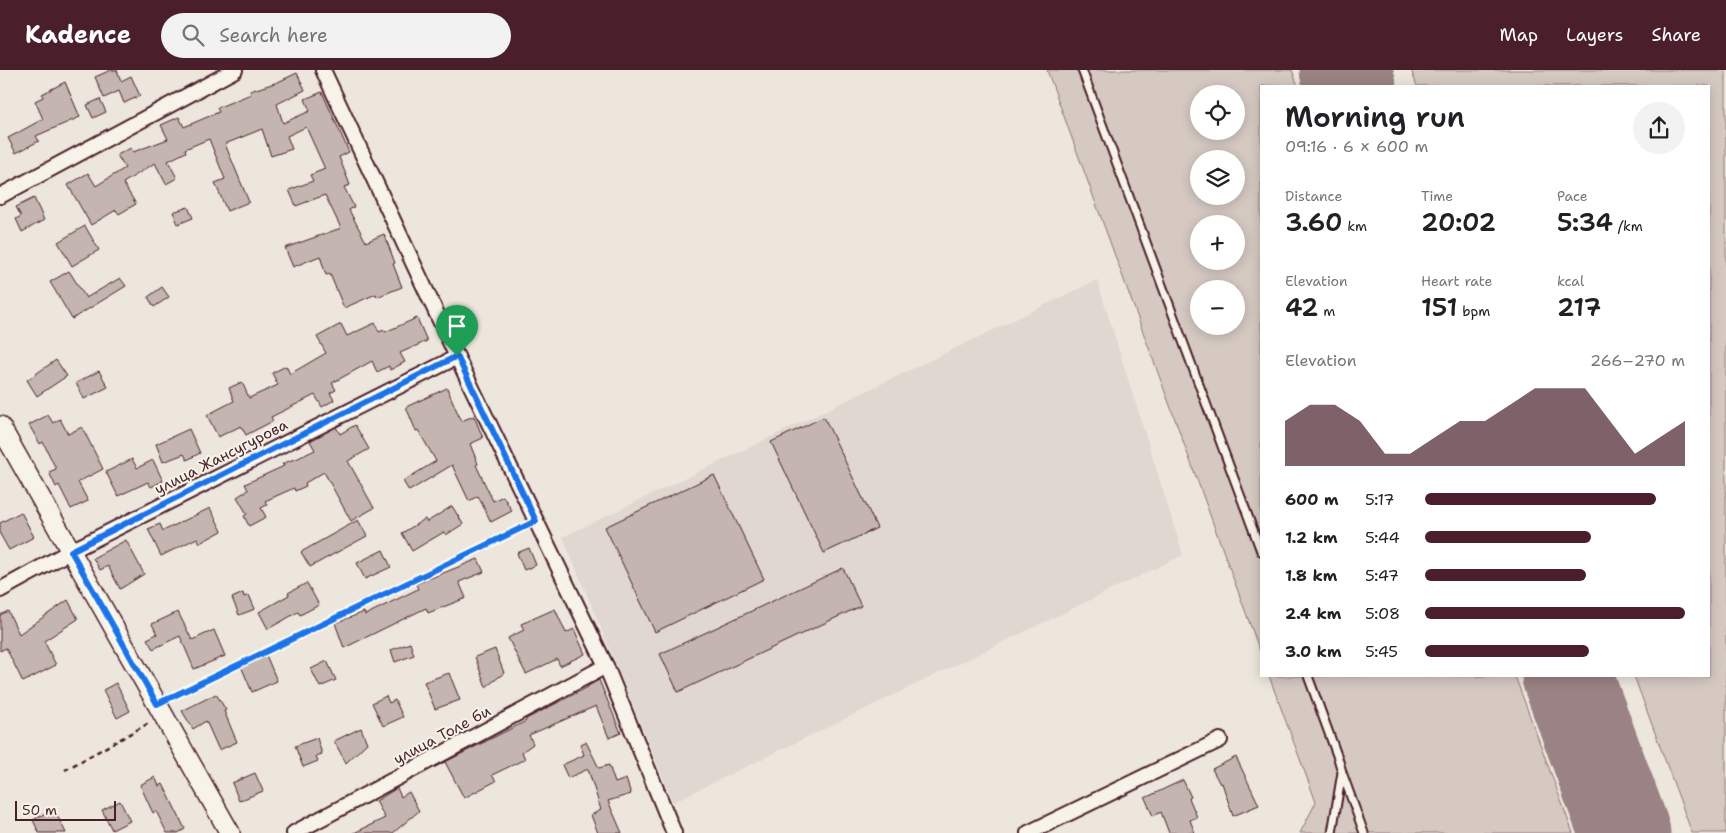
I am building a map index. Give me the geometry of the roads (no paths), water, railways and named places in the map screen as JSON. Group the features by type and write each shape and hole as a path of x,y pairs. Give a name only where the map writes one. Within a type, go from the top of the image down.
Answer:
{"street":[{"path":"0,196 218,74 234,70"},
{"path":"324,70 457,356 606,666 674,833"},
{"name":"улица Жансугурова","path":"0,590 71,551 457,356"},
{"path":"0,426 230,833"},
{"name":"улица Толе би","path":"294,833 606,666"},
{"path":"1028,833 1220,740"}],"lane":[{"path":"1082,70 1260,548"},
{"path":"1308,677 1364,833"},
{"path":"1332,833 1342,772"}]}
